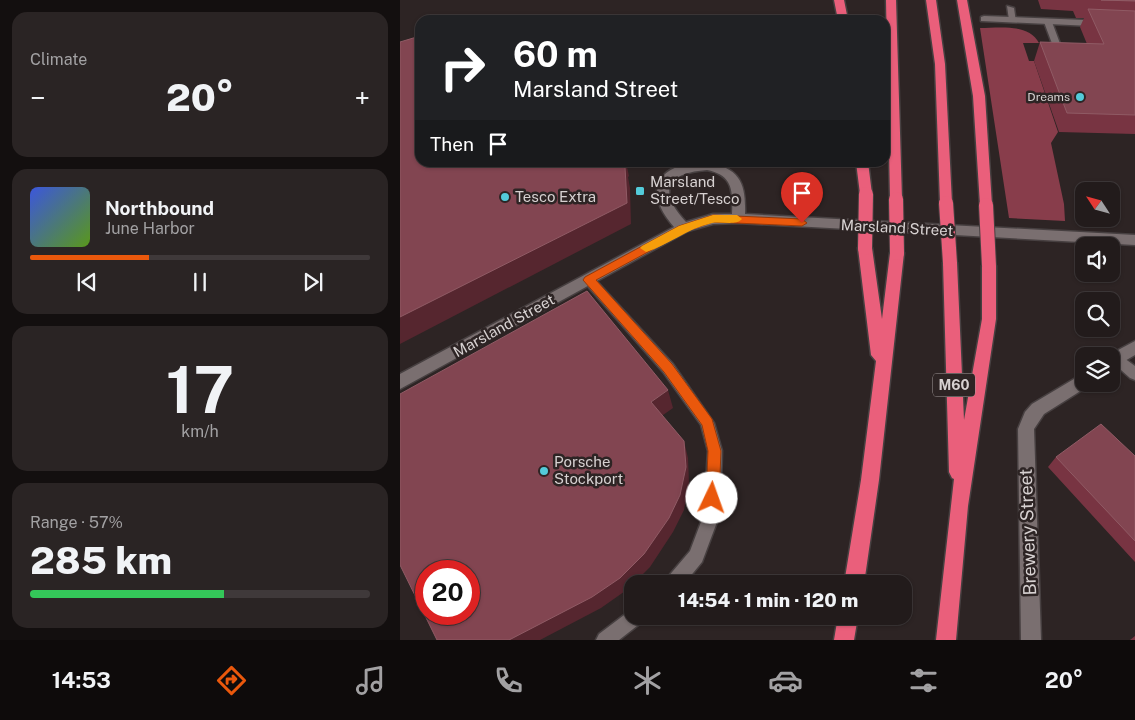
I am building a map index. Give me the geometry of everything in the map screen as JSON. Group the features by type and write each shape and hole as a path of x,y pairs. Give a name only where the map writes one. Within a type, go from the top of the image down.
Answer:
{"highway":[{"path":"839,0 842,15"},
{"path":"855,575 870,480 897,253 891,0"},
{"name":"M60","path":"931,0 940,64 959,506"},
{"name":"M60","path":"946,640 959,506 989,319 989,266 979,96 962,0"},
{"path":"863,167 866,194 865,248 882,376"},
{"path":"844,640 846,625"}],"street":[{"path":"984,19 1135,25"},
{"path":"683,228 668,210 662,191 664,183 673,176 694,167"},
{"path":"716,167 735,182 739,198 738,218"},
{"name":"Marsland Street","path":"400,382 683,228 713,219 738,218 1135,240"},
{"path":"1120,356 1135,347"},
{"name":"Brewery Street","path":"1030,640 1026,429 1031,417 1038,409 1075,386"}],"lane":[{"path":"1010,8 1013,20"},
{"path":"1048,22 1061,57"},
{"path":"588,280 668,368 708,423 715,451 712,514 696,556 680,575"},
{"path":"1120,364 1135,374"},
{"path":"605,640 624,625"}],"shaded area":[{"path":"1004,27 1021,29 1028,32 1039,43 1023,43 1029,61 1034,61 1058,132 1051,143 1064,204 1065,221 1009,218 980,28"}],"building":[{"path":"1101,0 1135,0 1135,1"},
{"path":"1088,9 1135,11 1135,115 1067,113 1040,42 1104,44"},
{"name":"Tesco Extra","path":"415,38 415,167 625,167 627,203 400,317 400,42"},
{"name":"Porsche Stockport","path":"587,291 668,390 651,402 684,441 686,467 680,495 669,518 644,554 620,578 592,597 509,640 437,640 430,625 480,625 480,560 415,560 415,595 400,565 400,394"},
{"path":"1101,424 1135,456 1135,541 1056,457"}],"slow traffic":[{"path":"646,248 683,228 713,219 737,219"}],"place":[{"name":"Dreams","path":"1080,97"},
{"name":"Marsland Street/Tesco","path":"640,191"},
{"name":"Tesco Extra","path":"505,197"},
{"name":"Porsche Stockport","path":"544,471"}],"route":[{"path":"712,498 715,451 708,423 668,368 588,280 683,228 713,219 738,218 802,223"}]}
